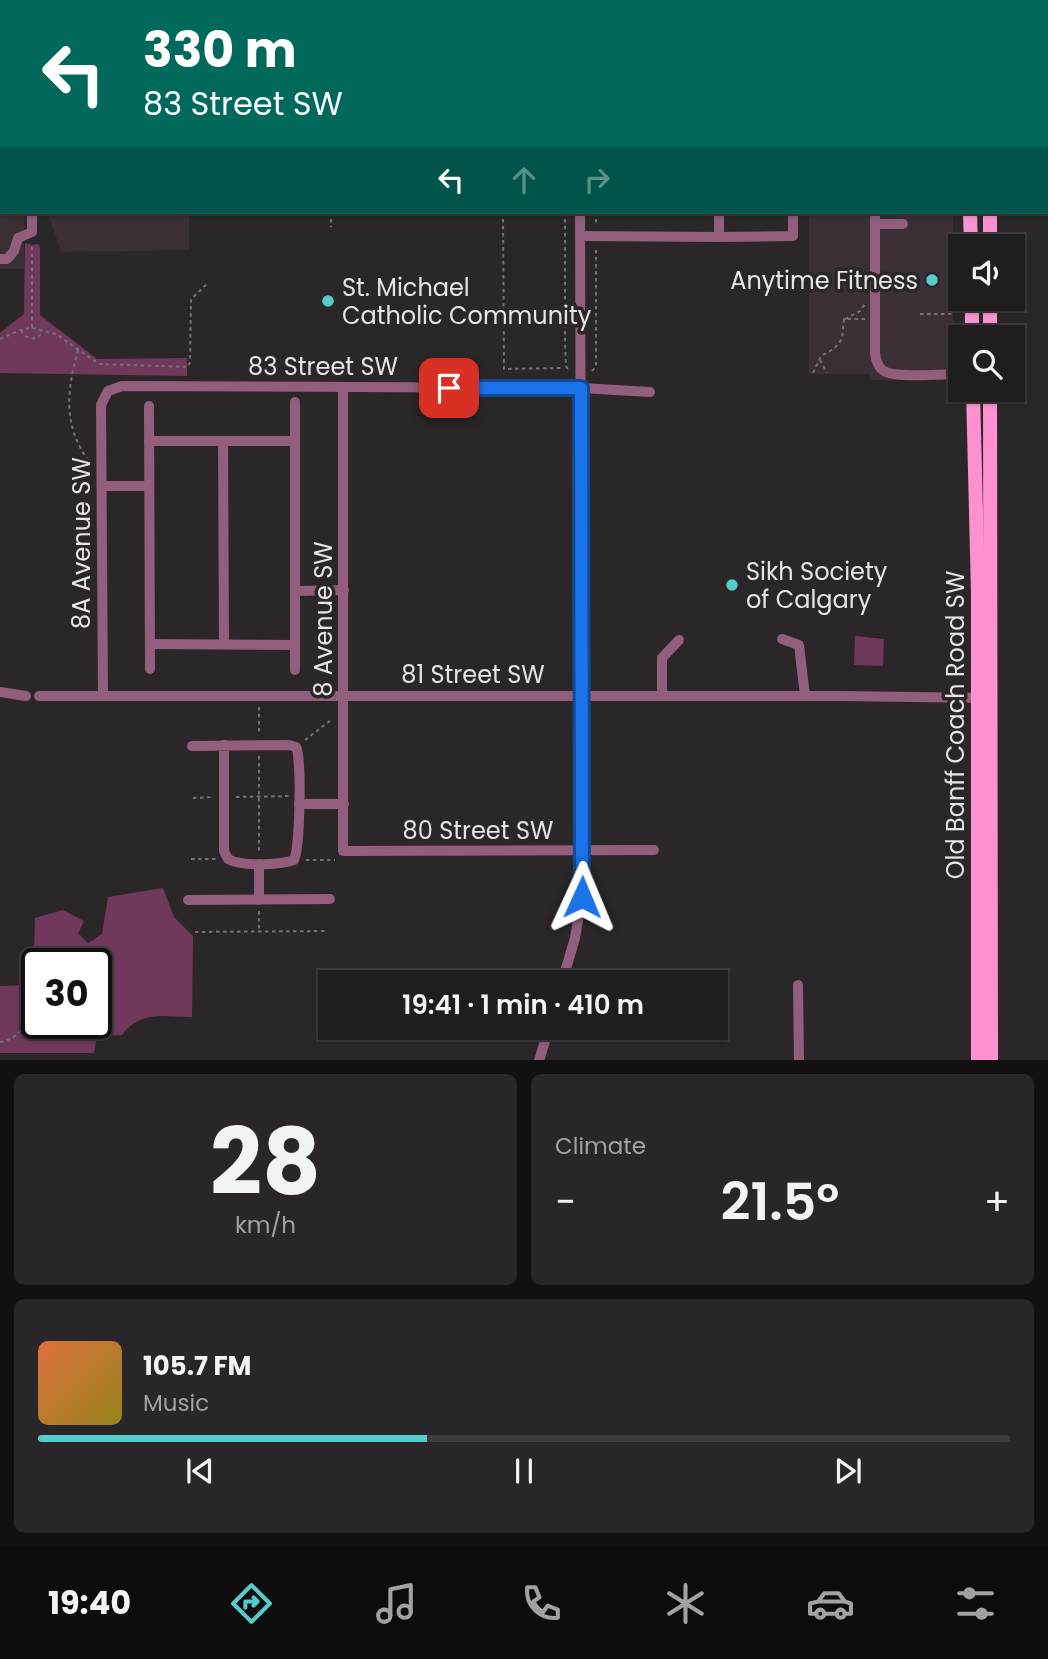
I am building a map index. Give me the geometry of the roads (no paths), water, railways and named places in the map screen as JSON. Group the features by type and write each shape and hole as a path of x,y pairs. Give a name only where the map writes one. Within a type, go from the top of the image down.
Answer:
{"main road":[{"path":"970,214 971,234"},
{"path":"990,214 990,234"},
{"name":"Old Banff Coach Road SW","path":"973,402 984,698 991,1060"},
{"name":"Old Banff Coach Road SW","path":"978,1060 990,402"}],"street":[{"path":"0,259 7,259 15,251 19,238 32,232 32,214"},
{"path":"566,970 579,914 582,850 580,214"},
{"path":"719,214 719,237"},
{"path":"580,236 793,236 793,214"},
{"path":"875,214 875,353 879,366 885,372 895,374 948,374"},
{"path":"876,224 903,224"},
{"name":"83 Street SW","path":"108,391 122,386 581,388 650,392"},
{"name":"8 Avenue SW","path":"343,387 343,851"},
{"name":"8A Avenue SW","path":"103,696 101,405 108,391"},
{"path":"295,402 295,670"},
{"path":"149,406 150,669"},
{"path":"223,441 224,645"},
{"path":"149,442 295,441"},
{"path":"102,486 149,486"},
{"path":"295,590 344,590"},
{"path":"782,639 799,645 805,696"},
{"path":"663,696 662,658 679,640"},
{"path":"150,644 295,645"},
{"path":"0,692 23,696 0,701"},
{"name":"81 Street SW","path":"39,696 984,698"},
{"path":"192,746 224,745 259,745 296,747 299,755 299,800 298,850 294,860 282,864 259,864 237,863 228,859 224,850 224,745"},
{"path":"299,800 344,804"},
{"name":"80 Street SW","path":"343,851 654,850"},
{"path":"259,864 259,900"},
{"path":"188,900 330,899"},
{"path":"798,985 799,1060"},
{"path":"539,1060 545,1040"}],"place":[{"name":"Anytime Fitness","path":"932,280"},
{"name":"St. Michael Catholic Community","path":"328,301"},
{"name":"Sikh Society of Calgary","path":"732,585"}]}
